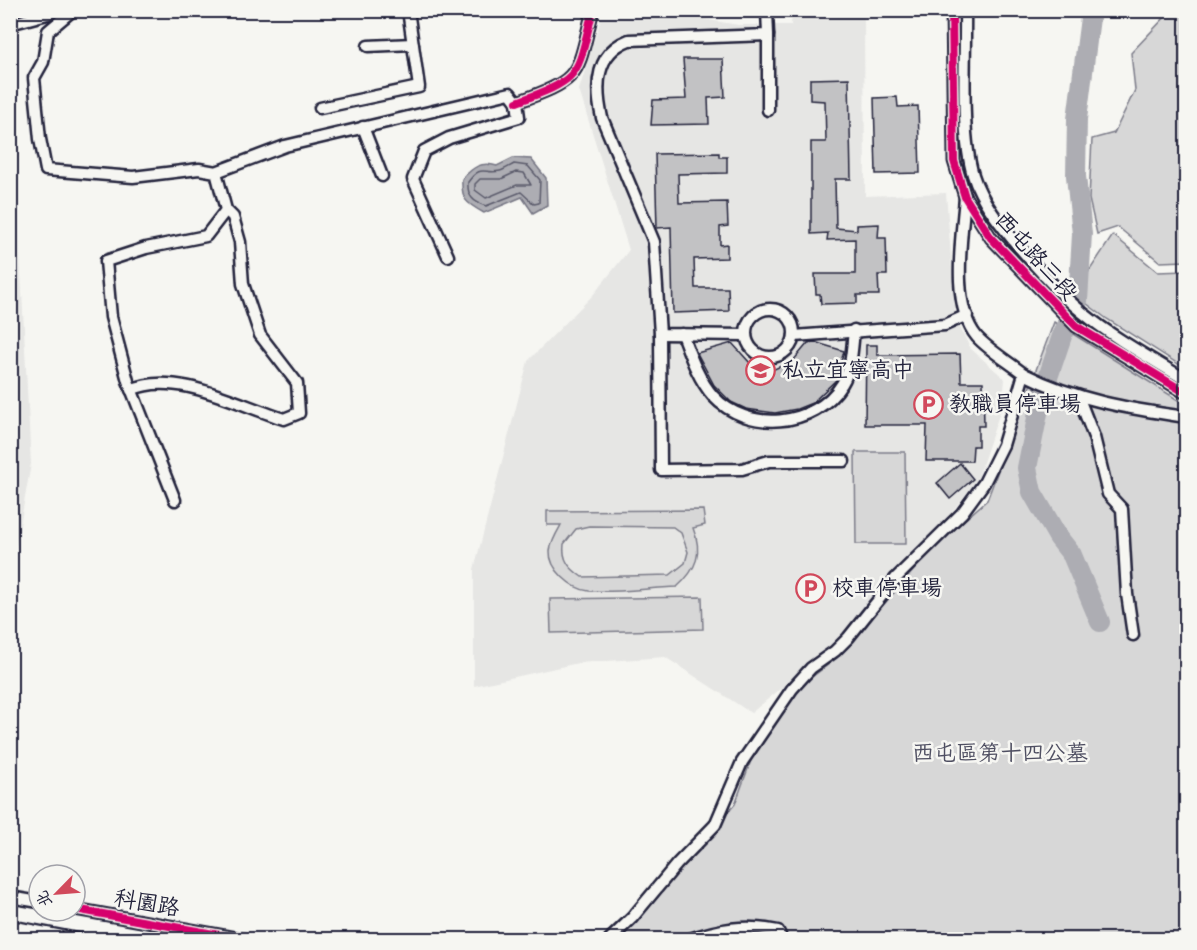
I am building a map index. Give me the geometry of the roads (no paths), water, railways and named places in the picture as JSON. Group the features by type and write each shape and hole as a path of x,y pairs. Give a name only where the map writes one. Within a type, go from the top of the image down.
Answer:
{"street":[{"path":"10,24 62,10"},
{"path":"73,10 48,31 44,62 34,78 40,139 46,170 133,177 200,169 216,172 285,146 510,93 517,102 519,117 449,138 424,151 413,179 448,256"},
{"path":"320,108 419,87 408,10"},
{"path":"517,102 559,87 579,68 593,10"},
{"path":"767,10 768,110"},
{"name":"西屯路三段","path":"952,10 954,161 965,197 991,238 1076,326 1186,393"},
{"name":"西屯路三段","path":"965,10 967,134 973,175 1002,228 1047,279 1082,312 1109,333 1186,380"},
{"path":"768,35 628,40 615,45 605,58 598,81 597,98 602,118 654,242 660,334 661,470 741,469 769,461 844,461"},
{"path":"368,46 413,44"},
{"path":"363,128 382,176"},
{"path":"131,390 146,383 171,382 284,419 299,413 297,383 260,335 243,284 240,242 233,217 226,210 216,172"},
{"path":"965,197 960,271 963,307 976,336 1024,374 1052,388 1137,410 1186,417"},
{"path":"175,500 131,390 111,317 106,261 146,248 206,236 226,210"},
{"path":"771,310 788,318 794,336 788,349 777,356 770,357 751,348 747,335 753,317 771,310"},
{"path":"794,336 945,325 967,315"},
{"path":"682,334 694,365 713,396 736,415 761,422 794,418 823,405 842,384 852,360 854,330"},
{"path":"660,334 747,335"},
{"path":"609,939 632,918 676,864 715,825 742,762 792,689 811,668 841,645 896,578 962,513 984,483 1003,445 1024,374"},
{"path":"1078,396 1094,437 1108,494 1122,509 1127,594 1133,635"},
{"path":"10,897 27,901"},
{"name":"科園路","path":"87,911 247,939"},
{"path":"10,926 83,939"},
{"path":"687,939 711,931 749,927 778,931 782,939"}],"water":[{"path":"513,158 531,159 546,178 547,205 533,213 522,197 484,213 466,200 462,192 462,179 466,175 478,166 486,164 497,166"}],"waterway":[{"path":"1091,10 1077,119 1076,176 1082,234 1078,301 1063,333 1041,398 1027,468 1032,492 1058,537 1072,555 1100,622"}],"place":[{"name":"私立宜寧高中","path":"761,370"},
{"name":"教職員停車場","path":"928,404"},
{"name":"校車停車場","path":"811,588"}],"park label":[{"name":"西屯區第十四公墓","path":"1000,753"}]}
